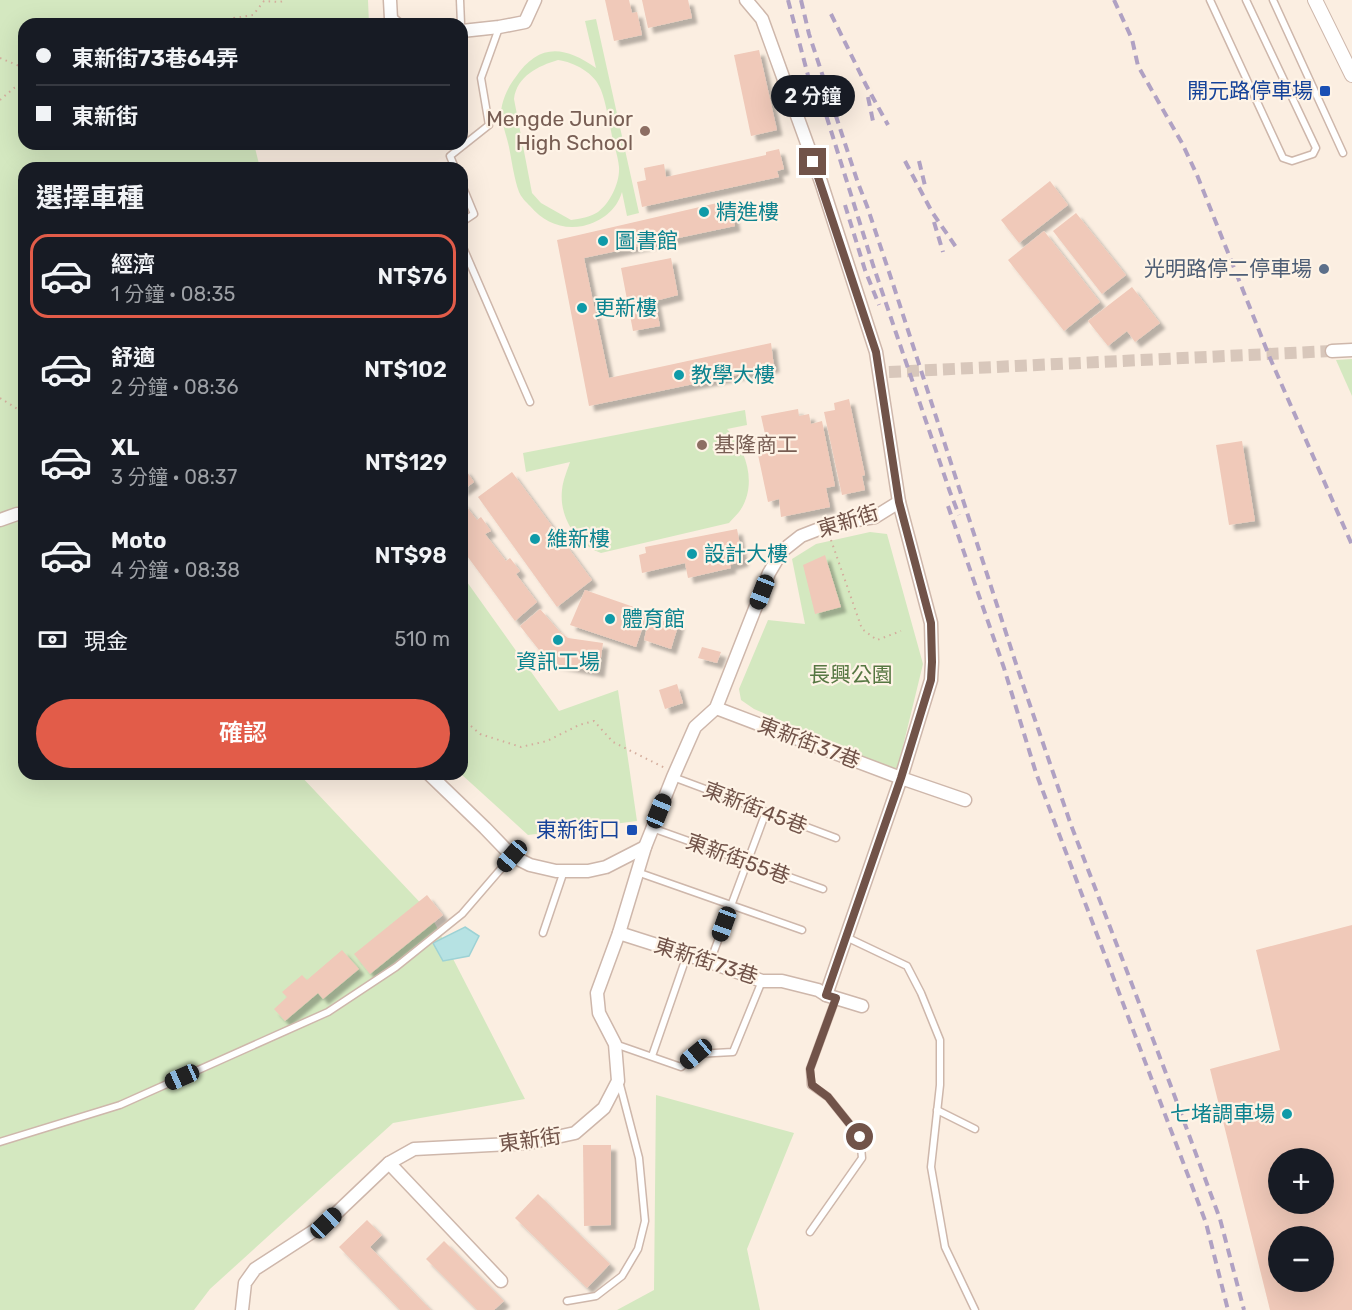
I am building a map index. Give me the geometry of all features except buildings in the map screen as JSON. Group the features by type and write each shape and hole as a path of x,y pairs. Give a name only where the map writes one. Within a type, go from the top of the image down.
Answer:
{"street":[{"path":"390,0 392,18"},
{"path":"468,30 525,22 535,0"},
{"name":"東新街","path":"242,1310 245,1283 255,1269 326,1223 389,1163 414,1149 529,1143 575,1133 604,1108 618,1081 615,1044 599,1013 597,993 619,933 652,828 695,727 716,708 769,573 782,550 801,536 832,524 875,516 899,502 884,373 813,160 762,19 746,0"},
{"path":"1315,0 1352,75"},
{"path":"1332,351 1352,350"},
{"path":"831,996 846,937 901,778 931,680 931,623 899,502"},
{"path":"0,519 18,514"},
{"name":"東新街37巷","path":"716,708 965,800"},
{"path":"435,780 512,856 530,865 556,871 588,871 606,867 645,847"},
{"name":"東新街73巷","path":"619,933 762,981 782,981 818,990 862,1006"},
{"path":"389,1163 501,1281"}],"lane":[{"path":"460,0 461,18"},
{"path":"1210,0 1283,158 1292,161 1313,154 1316,148 1246,0"},
{"path":"1273,0 1343,153"},
{"path":"468,141 489,124 481,78 499,27"},
{"path":"452,162 450,156 457,150"},
{"path":"468,200 474,214 468,218"},
{"path":"468,259 530,402"},
{"name":"東新街45巷","path":"674,775 836,838"},
{"path":"710,962 766,812"},
{"name":"東新街55巷","path":"652,828 823,889"},
{"path":"0,1142 120,1105 328,1012 396,967 462,914 512,856"},
{"path":"543,933 564,871"},
{"path":"637,872 802,930"},
{"path":"846,937 907,966 940,1040 940,1085 931,1167 945,1247 975,1310"},
{"path":"652,1056 687,955"},
{"path":"615,1044 681,1067 696,1054 733,1052 762,981"},
{"path":"810,1232 862,1158 860,1137 828,1097 812,1085 810,1069 831,996"},
{"path":"567,1301 596,1296 622,1276 639,1249 645,1221 639,1158 618,1081"},
{"path":"938,1110 975,1130"}],"path":[{"path":"234,18 254,15 264,1 286,0"},
{"path":"0,58 18,66"},
{"path":"0,100 18,87"},
{"path":"0,398 18,409"},
{"path":"831,540 862,629 876,640 901,631"},
{"path":"468,723 480,734 521,747 547,741 594,721 613,742 674,775"}],"green space":[{"path":"0,0 368,0 369,18 18,18 18,150 256,150 258,162 18,162 18,780 305,780 429,912 525,1099 393,1123 210,1289 194,1310 0,1310"},
{"path":"596,19 639,213 627,216 622,192 616,205 602,218 583,226 567,227 547,220 535,212 520,194 501,112 504,98 512,82 533,58 542,53 552,51 573,55 596,68 585,21","holes":["564,61 583,69 598,84 606,105 619,167 616,186 602,208 592,215 571,220 541,203 532,193 514,99 519,84 530,73 550,62"]},
{"path":"1352,359 1352,396 1336,360"},
{"path":"745,410 747,425 727,429 745,458 749,480 745,502 729,523 601,553 584,543 566,519 562,490 570,462 526,472 523,453"},
{"name":"長興公園","path":"870,532 887,534 923,664 897,771 754,709 741,700 739,689 768,620 805,624 792,559 816,544"},
{"path":"468,583 559,711 618,690 637,821 528,835 468,780"},
{"path":"656,1095 794,1133 747,1249 760,1310 617,1310 654,1290"}],"water":[{"path":"465,927 479,936 469,956 443,961 433,943"}],"tunnel":[{"path":"889,372 1332,351"}],"railway":[{"path":"788,0 818,113"},
{"path":"801,0 809,34 1019,673 1071,825 1220,1219 1244,1310"},
{"path":"1114,0 1132,39 1138,66 1182,143 1197,175 1270,358 1352,545"},
{"path":"831,14 888,125"},
{"path":"868,97 874,126"},
{"path":"822,102 873,265 959,515"},
{"path":"905,161 932,212 956,247"},
{"path":"919,161 926,190"},
{"path":"845,205 865,270 879,305"},
{"path":"934,222 943,252"},
{"path":"948,506 1004,668 1036,773 1206,1223 1228,1310"}],"place":[{"name":"開元路停車場","path":"1325,91"},
{"name":"Mengde Junior High School","path":"645,131"},
{"name":"精進樓","path":"704,212"},
{"name":"圖書館","path":"603,241"},
{"name":"光明路停二停車場","path":"1324,269"},
{"name":"更新樓","path":"582,308"},
{"name":"教學大樓","path":"679,375"},
{"name":"基隆商工","path":"702,445"},
{"name":"維新樓","path":"535,539"},
{"name":"設計大樓","path":"692,554"},
{"name":"體育館","path":"610,619"},
{"name":"資訊工場","path":"558,640"},
{"name":"東新街口","path":"632,830"},
{"name":"七堵調車場","path":"1287,1114"}],"route":[{"path":"813,162 876,352 899,502 931,623 931,680 901,778 826,995 836,998 810,1069 812,1085 828,1097 860,1137"}]}
